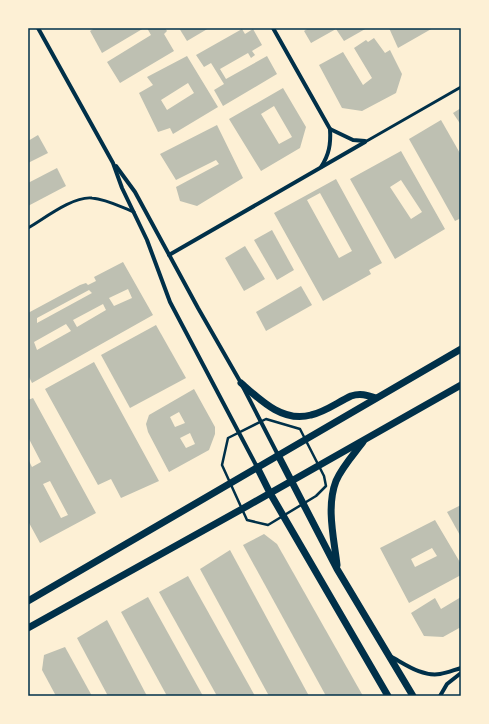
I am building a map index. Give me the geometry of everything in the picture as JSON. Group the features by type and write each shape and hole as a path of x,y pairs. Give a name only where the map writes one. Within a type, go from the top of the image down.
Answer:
{"street":[{"path":"38,28 113,163 135,192 241,383 337,569 413,696"},
{"path":"273,28 330,129 329,152 321,167"},
{"path":"330,129 352,140 365,142"},
{"path":"169,255 365,142"},
{"path":"113,163 122,188 147,240 170,302 270,493 388,696"},
{"path":"28,601 461,349"},
{"path":"241,383 267,405 279,412 296,417 317,414 356,394 376,398"},
{"path":"28,628 461,385"},
{"path":"337,569 331,507 333,494 337,480 365,440"},
{"path":"389,656 416,670 433,674 439,674 461,668"},
{"path":"440,696 447,684 461,674"}],"lane":[{"path":"365,142 461,87"},
{"path":"28,228 74,201 82,198 100,199 134,212"}],"building":[{"path":"95,28 144,28 102,53 90,31"},
{"path":"147,28 165,28 167,31 164,34 174,51 120,83 107,62 151,35"},
{"path":"179,28 209,28 187,41"},
{"path":"309,28 367,28 344,41 336,29 311,43 304,31"},
{"path":"389,28 433,28 398,48"},
{"path":"242,29 245,34 253,29 262,45 252,51 255,55 251,58 248,53 220,69 226,79 267,56 277,74 223,106 214,90 224,84 211,63 204,67 196,55"},
{"path":"374,38 385,53 390,50 402,74 396,93 362,111 342,108 319,65 343,52 363,85 372,78 354,48 366,40 368,42"},
{"path":"187,56 218,107 173,134 170,128 158,132 139,93 153,85 147,77","holes":["188,83 194,93 167,110 161,100"]},
{"path":"283,88 306,127 300,148 261,171 229,119","holes":["274,106 292,137 279,144 261,114"]},
{"path":"461,108 461,125 453,113"},
{"path":"441,120 461,155 461,218 455,221 409,139"},
{"path":"217,125 243,178 197,206 180,201 176,187 219,164 216,160 176,180 160,154"},
{"path":"38,135 48,153 28,163 28,141"},
{"path":"401,151 445,229 395,259 350,179","holes":["401,180 422,212 411,219 390,187"]},
{"path":"57,168 66,186 28,206 28,183"},
{"path":"336,179 382,263 369,270 371,274 323,301 274,213","holes":["320,193 352,251 339,258 307,200"]},
{"path":"272,230 294,270 277,280 254,240"},
{"path":"245,246 265,279 244,291 225,258"},
{"path":"123,262 153,315 32,383 28,375 28,313 80,285 86,283 88,285 96,281 94,277","holes":["128,289 132,298 114,306 109,298","89,290 92,293 37,323 37,318","103,304 106,310 77,327 73,320","66,324 71,331 37,350 34,342"]},
{"path":"301,286 312,305 266,331 256,312"},
{"path":"156,325 186,378 130,408 101,355"},
{"path":"94,362 159,481 121,498 111,479 98,485 45,389"},
{"path":"194,389 215,427 215,434 209,450 169,472 148,432 146,424 149,415","holes":["179,412 185,423 175,427 170,417","190,433 195,444 186,448 180,438"]},
{"path":"33,398 96,513 40,543 28,521 28,459 32,467 41,462 28,437 28,400","holes":["50,481 68,515 61,518 43,484"]},
{"path":"461,505 461,537 447,512"},
{"path":"435,520 461,564 461,575 409,603 380,548","holes":["432,548 437,556 415,567 411,559"]},
{"path":"264,534 277,544 363,696 326,696 243,545"},
{"path":"230,550 309,696 269,696 200,569"},
{"path":"188,576 255,696 217,696 159,592"},
{"path":"148,597 203,696 167,696 121,612"},
{"path":"461,597 461,627 443,637 424,636 411,613 435,598 441,609"},
{"path":"107,620 147,696 108,696 77,638"},
{"path":"65,647 92,696 56,696 42,670 44,655"}]}
